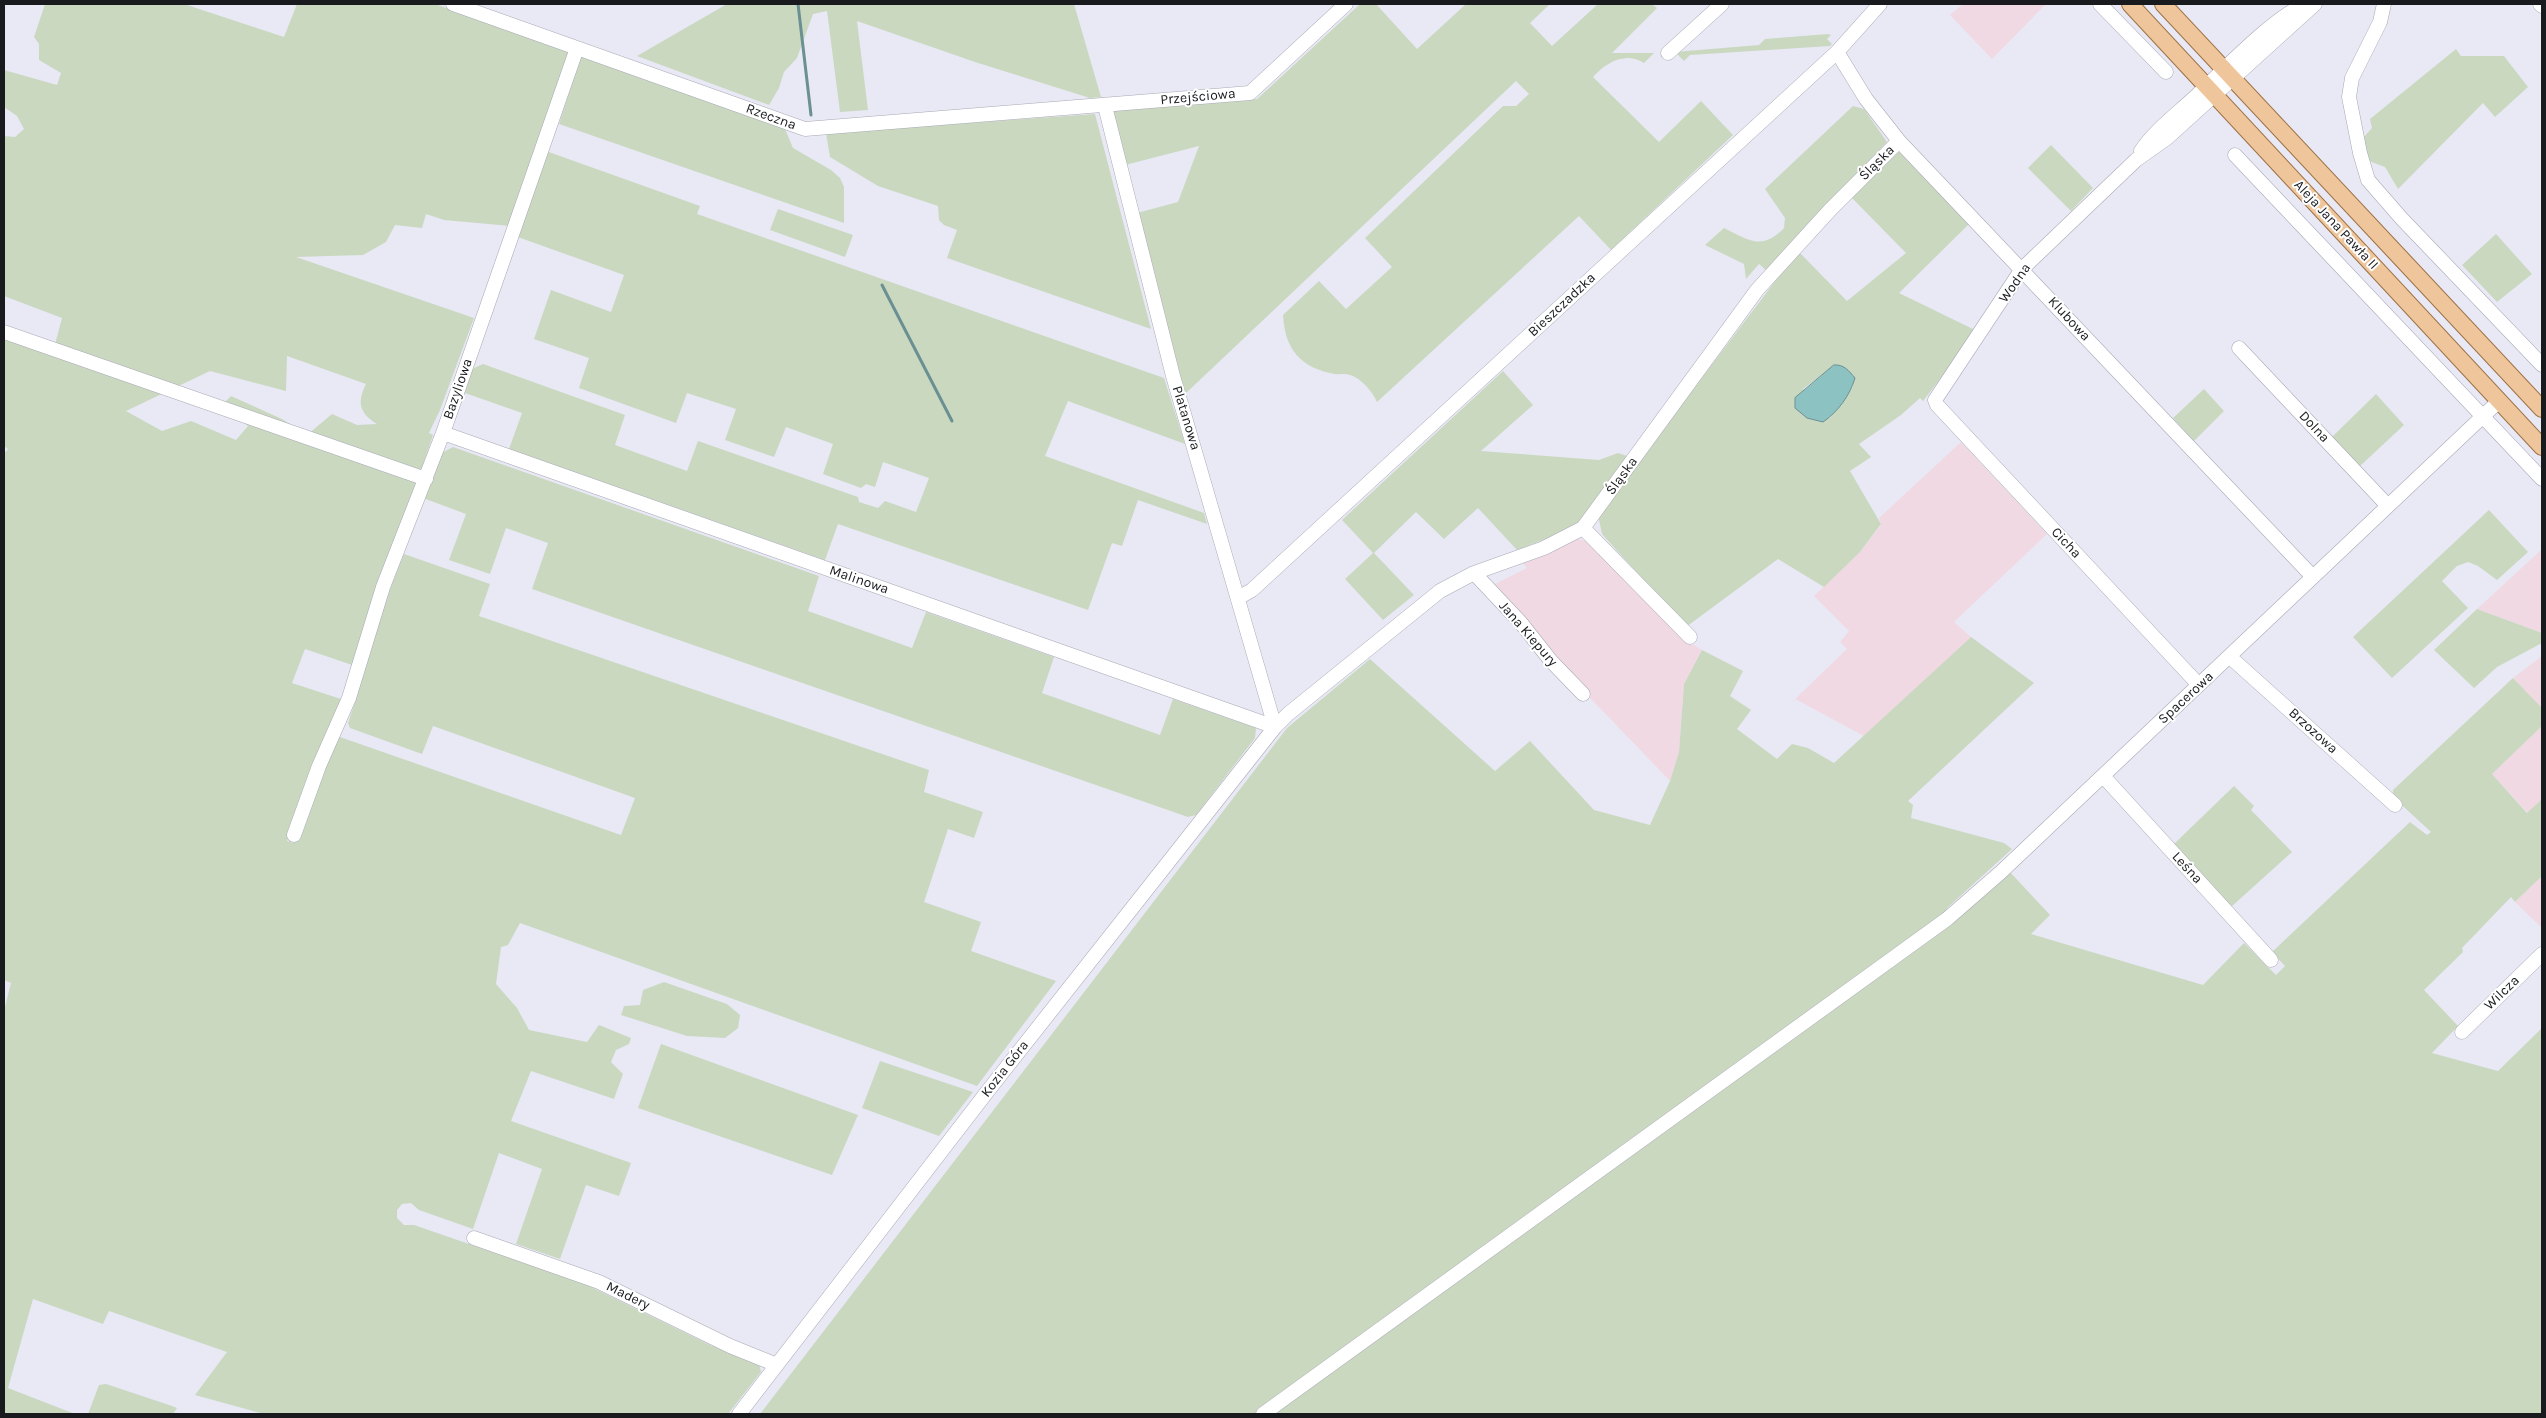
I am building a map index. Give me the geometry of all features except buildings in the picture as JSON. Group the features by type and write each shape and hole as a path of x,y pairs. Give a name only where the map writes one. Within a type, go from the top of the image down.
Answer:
{"main road":[{"name":"Aleja Jana Pawła II","path":"2130,4 2542,447"},
{"name":"Aleja Jana Pawła II","path":"2163,4 2542,409"}],"street":[{"name":"Rzeczna","path":"453,4 804,129 1105,106"},
{"name":"Przejściowa","path":"1105,106 1250,93 1346,4"},
{"path":"1668,53 1722,4"},
{"name":"Bieszczadzka","path":"1238,598 1252,590 1837,52 1880,4"},
{"path":"2100,4 2166,72"},
{"path":"2229,74 2287,14 2307,4"},
{"path":"2229,74 2314,4"},
{"path":"2384,4 2380,22 2352,78 2349,97 2360,153 2368,180 2402,219 2542,365"},
{"name":"Bazyliowa","path":"294,835 320,766 337,730 368,642 383,587 443,433 577,48"},
{"name":"Klubowa","path":"1837,52 1866,99 1899,141 2314,577"},
{"name":"Wodna","path":"1935,400 2022,269 2136,160 2158,131 2229,74"},
{"name":"Platanowa","path":"1105,106 1173,376 1275,727"},
{"name":"Śląska","path":"1275,727 1288,714 1432,596 1474,574 1544,548 1583,528 1757,290 1830,210 1899,141"},
{"path":"2235,155 2542,478"},
{"path":"4,332 426,479"},
{"name":"Dolna","path":"2239,348 2388,506"},
{"name":"Cicha","path":"1935,400 1936,405 2199,685"},
{"name":"Spacerowa","path":"1263,1414 1954,913 2001,872 2230,657 2499,401"},
{"name":"Malinowa","path":"443,433 1275,727"},
{"path":"1583,528 1690,637"},
{"name":"Jana Kiepury","path":"1474,574 1521,623 1551,661 1583,694"},
{"name":"Brzozowa","path":"2230,657 2395,805"},
{"name":"Kozia Góra","path":"739,1414 987,1092 1275,727"},
{"name":"Leśna","path":"2103,776 2272,960"},
{"name":"Wilcza","path":"2462,1032 2542,954"},
{"name":"Madery","path":"474,1238 599,1282 730,1346 777,1365"}],"shaded area":[{"path":"45,4 184,4 284,37 297,4 435,4 573,53 511,226 444,220 426,214 422,228 395,225 386,242 363,255 296,257 474,318 440,410 429,433 433,435 355,666 305,649 292,683 344,700 318,755 287,841 294,843 337,736 621,835 635,798 433,726 422,754 350,728 348,723 356,699 354,698 404,554 490,584 479,616 929,770 924,792 983,812 974,838 948,829 924,902 981,922 971,951 1056,981 977,1086 520,923 508,945 501,947 496,984 517,1008 529,1030 587,1042 599,1025 631,1038 629,1044 616,1050 611,1062 623,1074 614,1099 531,1071 511,1121 631,1163 619,1196 586,1185 560,1259 516,1244 542,1169 499,1153 473,1229 419,1210 411,1203 402,1204 397,1210 397,1218 404,1225 414,1225 585,1284 710,1345 759,1363 761,1372 728,1414 264,1414 195,1395 227,1352 109,1311 103,1324 33,1299 8,1388 75,1414 4,1414 4,1011 11,983 4,980 4,454 8,449 4,446 4,334 54,348 62,318 4,296 4,136 15,137 24,129 17,116 4,107 4,70 57,85 61,73 39,60 39,44 34,37","holes":["287,356 366,384 361,396 361,407 366,416 377,424 357,425 332,414 307,435 282,419 231,396 222,405 248,426 236,440 191,421 162,431 126,411 210,371 286,391"]},
{"path":"727,4 1074,4 1101,97 1090,98 975,62 857,21 868,110 840,112 827,11 813,14 797,58 784,72 779,88 769,105 637,56"},
{"path":"1360,4 1376,4 1417,49 1466,4 1550,4 1530,23 1552,46 1598,4 1652,4 1657,8 1612,53 1654,53 1644,63 1630,58 1616,60 1604,67 1593,77 1659,142 1701,101 1733,135 1611,250 1579,216 1377,402 1359,379 1348,374 1323,371 1304,362 1291,347 1284,327 1283,315 1319,281 1346,309 1392,267 1365,238 1503,106 1516,106 1529,94 1516,81 1185,394 1137,213 1178,202 1199,146 1125,165 1112,111 1257,99"},
{"path":"1963,4 2046,4 1992,59 1950,15"},
{"path":"1831,35 1827,39 1832,44 1830,46 1690,55 1684,61 1675,52 1759,45 1765,39"},
{"path":"2456,49 2461,56 2504,56 2528,87 2495,117 2483,103 2398,189 2385,167 2369,161 2363,138 2372,128 2370,119"},
{"path":"581,56 785,129 793,148 831,170 840,178 844,187 844,223 559,124"},
{"path":"1853,106 1864,109 1887,142 1782,252 1767,271 1759,264 1746,279 1744,264 1705,245 1724,228 1748,239 1762,241 1776,235 1784,228 1785,218 1765,189"},
{"path":"1095,114 1151,329 947,258 957,230 944,225 939,220 938,206 878,186 830,157 826,133"},
{"path":"2051,145 2093,188 2071,211 2028,168"},
{"path":"1897,150 1969,224 1899,293 1977,331 1923,401 1920,398 1901,415 1859,444 1871,457 1850,471 1881,524 1860,552 1824,587 1778,559 1686,627 1602,534 1598,515 1798,251 1847,301 1906,253 1851,197","holes":["1822,375 1853,386 1830,418 1803,389"]},
{"path":"546,151 700,206 697,214 1164,378 1185,444 1068,401 1045,456 1204,513 1207,524 1138,500 1122,546 1112,543 1088,610 838,524 825,560 509,449 522,413 465,393 472,369 483,364 625,415 615,445 687,471 698,441 858,497 859,502 878,508 885,501 916,512 929,478 883,462 875,487 866,484 861,488 823,474 833,444 786,427 774,457 725,440 736,409 687,393 676,423 579,388 589,358 534,339 551,290 611,312 624,275 515,236"},
{"path":"778,209 853,235 845,257 770,230"},
{"path":"2496,234 2532,274 2497,302 2462,265"},
{"path":"1834,365 1843,367 1855,378 1850,391 1843,403 1823,422 1807,418 1795,408 1795,398"},
{"path":"1503,371 1533,405 1481,451 1599,460 1618,453 1630,457 1576,527 1517,550 1478,508 1444,539 1416,512 1374,553 1414,595 1383,620 1345,579 1373,553 1342,520"},
{"path":"2204,389 2224,411 2194,441 2173,418"},
{"path":"2376,394 2404,425 2359,467 2332,437"},
{"path":"1961,442 2047,534 1954,622 1971,637 1864,736 1795,699 1847,649 1840,642 1849,631 1814,596 1860,552 1881,525 1879,518"},
{"path":"453,447 819,576 808,611 912,648 926,612 1054,657 1042,693 1160,735 1173,699 1256,728 1255,738 1196,815 1188,817 532,589 548,543 506,528 490,574 449,560 466,514 423,498 438,455"},
{"path":"2489,510 2528,552 2497,580 2478,566 2468,562 2457,566 2442,581 2468,608 2392,678 2353,637"},
{"path":"1575,538 1589,542 1680,636 1702,650 1684,684 1679,752 1670,781 1570,677 1573,674 1493,585 1527,568 1521,561"},
{"path":"2542,549 2542,633 2477,609"},
{"path":"2477,609 2542,633 2542,643 2497,667 2474,688 2434,650"},
{"path":"1971,637 2034,683 1908,801 1913,805 1911,818 2004,843 2012,849 1946,909 1963,914 2009,871 2050,915 2031,934 2203,985 2244,943 2276,975 2285,966 2272,952 2410,822 2427,835 2431,832 2393,797 2393,790 2513,678 2542,708 2542,726 2492,774 2527,813 2542,799 2542,876 2515,902 2511,897 2462,948 2463,952 2424,990 2458,1026 2432,1053 2498,1071 2542,1028 2542,1414 760,1414 1287,728 1370,659 1495,771 1530,741 1594,810 1650,825 1670,781 1679,752 1684,684 1702,650 1743,671 1730,696 1751,710 1737,729 1777,759 1792,744 1808,748 1834,763"},
{"path":"2542,656 2542,708 2513,678"},
{"path":"2542,726 2542,799 2528,813 2492,774"},
{"path":"2234,786 2254,806 2251,810 2292,852 2231,907 2174,844"},
{"path":"2542,876 2542,928 2515,902"},
{"path":"664,982 727,1004 740,1015 738,1028 725,1038 687,1036 621,1015 624,1006 640,1005 643,990"},
{"path":"661,1044 858,1115 832,1175 638,1108"},
{"path":"880,1061 973,1092 939,1136 862,1108"},
{"path":"106,1384 177,1408 173,1414 88,1414 99,1385"}],"waterway":[{"path":"798,4 811,115"},
{"path":"882,285 952,421"}]}
